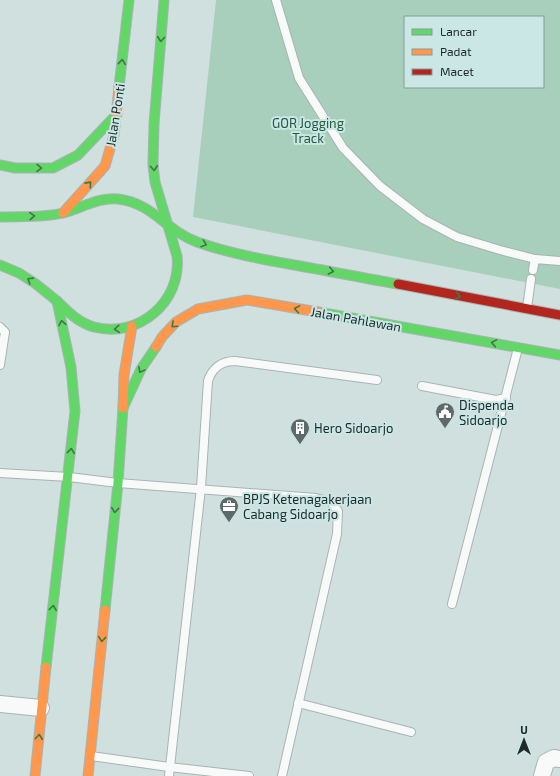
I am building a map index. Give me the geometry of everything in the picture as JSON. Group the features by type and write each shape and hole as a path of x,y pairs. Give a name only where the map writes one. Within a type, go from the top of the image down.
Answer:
{"main road":[{"name":"Jalan Ponti","path":"63,213 105,166 114,134 117,114 129,0"},
{"path":"0,265 19,273 36,284 57,301 68,313 82,322 98,328 115,330 132,326 158,311 167,300 177,275 178,261 176,247 154,177 152,146 164,0"},
{"path":"0,165 15,168 53,168 78,155 117,114"},
{"path":"0,217 63,213 99,200 117,198 134,202 150,210 169,226 195,241 220,249 253,257 560,315"},
{"name":"Jalan Pahlawan","path":"123,408 141,369 162,337 176,322 198,309 247,300 560,355"},
{"path":"35,776 41,708 76,411 71,367 57,301"},
{"path":"88,776 118,483 124,375 132,326"}],"street":[{"path":"0,704 41,708"},
{"path":"542,776 546,762 554,758 560,759"}],"lane":[{"path":"276,0 299,78 343,148 380,186 423,219 457,237 535,259 560,261"},
{"path":"533,270 535,259"},
{"path":"527,309 531,279"},
{"path":"0,327 5,332 0,365"},
{"path":"452,604 518,347"},
{"path":"169,776 200,488 208,381 211,372 227,361 236,361 377,380"},
{"path":"422,386 496,400 506,398"},
{"path":"0,472 69,477 118,483 200,488 316,498 331,502 338,511 337,534 282,776"},
{"path":"298,703 411,732"},
{"path":"90,756 249,776"}],"green space":[{"name":"GOR Jogging Track","path":"216,0 560,0 560,289 193,217"}],"traffic: fast":[{"path":"119,87 129,0"},
{"path":"57,301 83,323 94,327 111,329 127,327 141,322 154,313 165,301 172,288 177,272 177,256 155,182 153,165 154,124 164,0"},
{"path":"0,165 15,168 53,168 78,155 117,114"},
{"path":"0,217 55,215 97,201 118,199 141,206 186,237 209,246 257,258 398,284"},
{"path":"0,265 19,273 36,284 57,301 71,367 75,411 46,667"},
{"path":"318,312 560,355"},
{"path":"105,610 118,483 123,408 141,369 156,347"}],"traffic: slow":[{"path":"63,213 105,166 114,135 119,87"},
{"path":"156,347 162,337 176,322 198,309 247,300 318,312"},
{"path":"123,408 124,375 132,326"},
{"path":"88,776 105,610"},
{"path":"35,776 46,667"}],"traffic: jam":[{"path":"398,284 560,315"}],"place":[{"name":"Dispenda Sidoarjo","path":"445,429"},
{"name":"Hero Sidoarjo","path":"300,445"},
{"name":"BPJS Ketenagakerjaan Cabang Sidoarjo","path":"229,523"}]}
